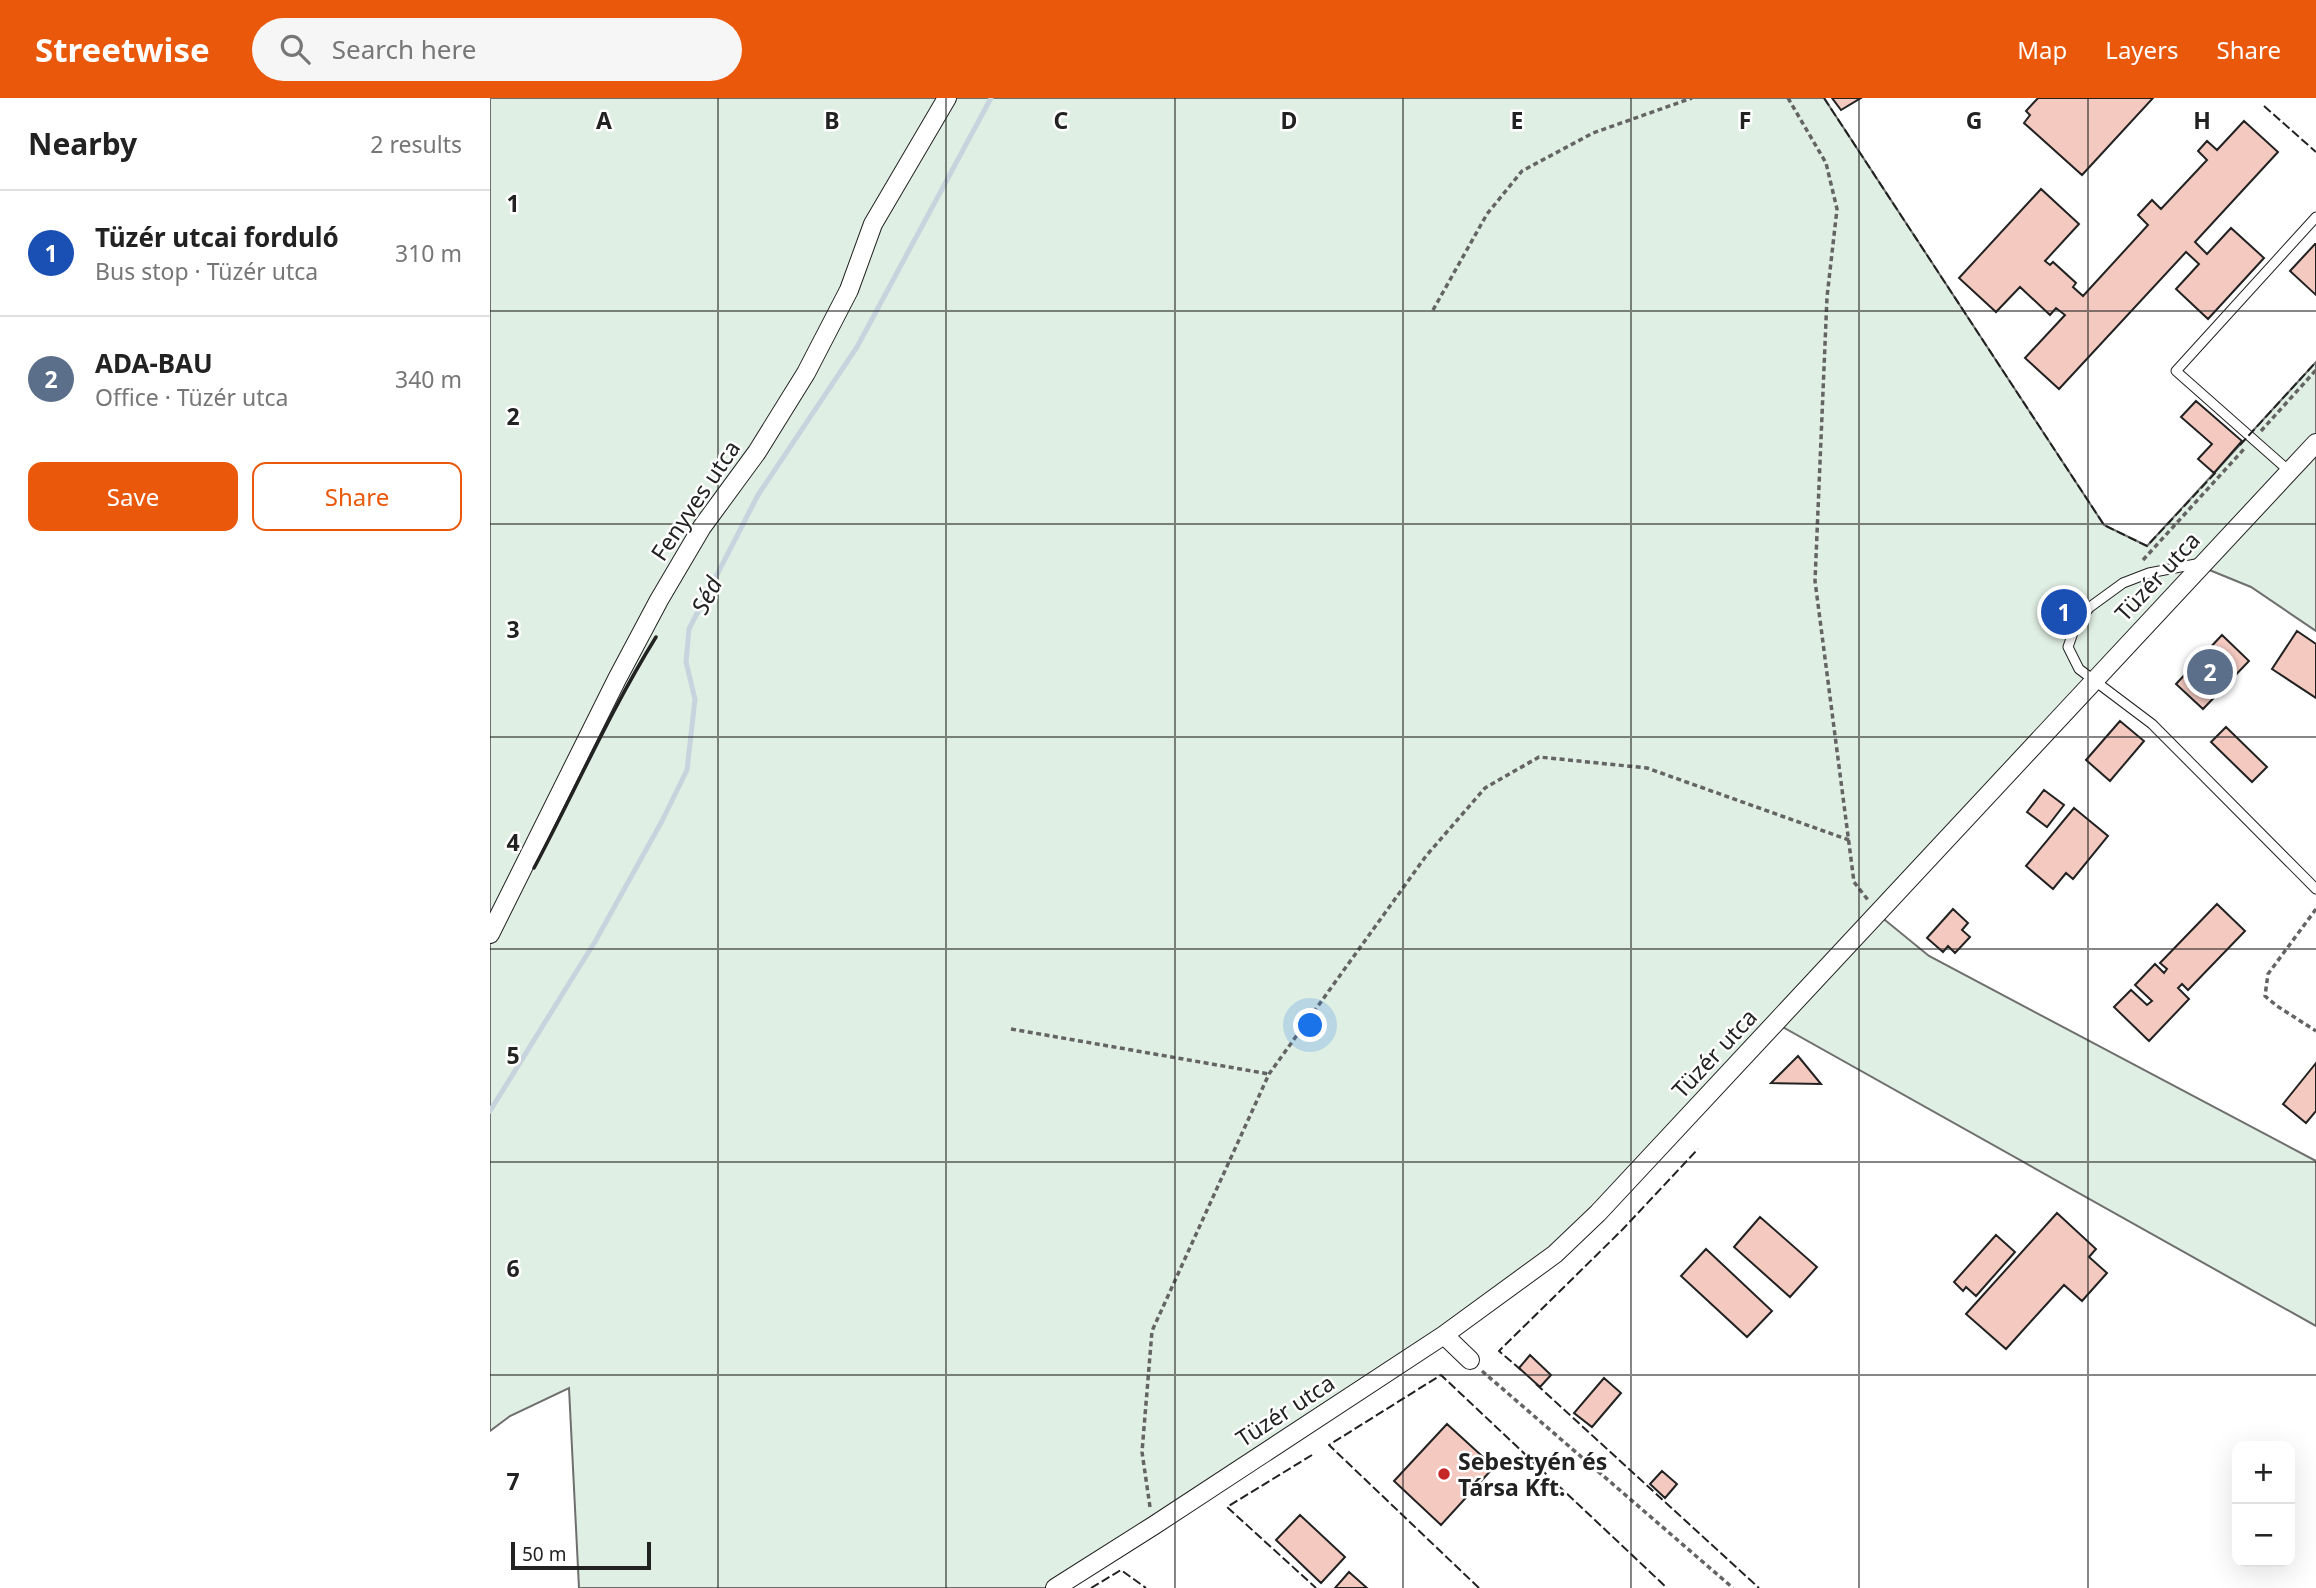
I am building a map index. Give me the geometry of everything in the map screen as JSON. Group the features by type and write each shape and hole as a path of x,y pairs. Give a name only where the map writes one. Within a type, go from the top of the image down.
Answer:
{"street":[{"name":"Fenyves utca","path":"490,934 659,600 702,527 757,452 806,373 849,290 873,224 947,98"},
{"name":"Tüzér utca","path":"1067,1585 1444,1335 1555,1254 1598,1213 2316,443"},
{"path":"1444,1335 1470,1360"}],"lane":[{"path":"2289,471 2176,371 2316,217"},
{"path":"2203,563 2149,573 2123,583 2090,607 2076,624 2068,647 2079,669 2152,724 2316,889"}],"path":[{"path":"1433,310 1487,214 1522,171 1593,133 1692,98"},
{"path":"1788,98 1826,163 1837,209 1827,297 1815,581 1854,881 1877,913"},
{"path":"2133,565 2143,561 2316,370"},
{"path":"1153,1526 1142,1452 1152,1331 1269,1074 1426,856 1485,788 1539,757 1647,768 1849,840"},
{"path":"2316,909 2268,974 2265,996 2316,1031"},
{"path":"1012,1029 1269,1074"},
{"path":"1470,1360 1733,1588"}],"green space":[{"path":"490,98 1824,98 2104,525 2147,546 2316,362 2316,631 2251,587 2202,567 1880,916 1929,956 2316,1161 2316,1326 1779,1025 1600,1219 1057,1588 579,1588 569,1388 510,1416 490,1431"}],"building":[{"path":"1832,98 1861,98 1841,110"},
{"path":"2038,98 2153,98 2082,175 2024,123 2030,115 2026,111"},
{"path":"2244,121 2278,152 2195,242 2207,254 2231,228 2264,258 2208,319 2176,289 2199,264 2186,252 2059,389 2025,358 2065,315 2056,308 2050,315 2020,287 1996,312 1959,278 2041,189 2079,224 2045,261 2050,265 2053,262 2076,283 2073,287 2083,296 2148,225 2138,215 2152,200 2161,209 2207,160 2198,151 2207,141 2217,150"},
{"path":"2316,244 2316,295 2290,271"},
{"path":"2196,401 2242,441 2214,473 2198,459 2212,444 2181,417"},
{"path":"2297,631 2316,644 2316,698 2272,669"},
{"path":"2222,635 2249,661 2203,709 2176,684"},
{"path":"2120,721 2144,741 2110,781 2086,760"},
{"path":"2226,727 2267,767 2252,782 2211,742"},
{"path":"2044,790 2064,805 2047,827 2027,812"},
{"path":"2074,808 2108,836 2073,879 2066,873 2053,889 2026,866"},
{"path":"2217,904 2245,931 2188,990 2182,984 2178,988 2189,999 2149,1041 2114,1007 2131,990 2147,1005 2152,1001 2135,985 2155,964 2164,973 2167,969 2160,963"},
{"path":"1953,909 1968,923 1962,930 1970,937 1955,953 1948,946 1943,952 1927,938"},
{"path":"1798,1056 1821,1084 1771,1083"},
{"path":"2316,1063 2316,1111 2306,1123 2283,1104"},
{"path":"2057,1213 2096,1249 2089,1257 2107,1273 2082,1301 2064,1285 2006,1349 1966,1314"},
{"path":"1760,1217 1817,1267 1790,1297 1734,1247"},
{"path":"1996,1235 2015,1252 1976,1296 1966,1287 1963,1291 1954,1282"},
{"path":"1706,1249 1772,1311 1747,1337 1681,1276"},
{"path":"1530,1355 1551,1375 1540,1387 1519,1368"},
{"path":"1604,1378 1621,1393 1592,1427 1574,1413"},
{"name":"Sebestyén és Társa Kft.","path":"1447,1424 1494,1467 1441,1525 1394,1481"},
{"path":"1662,1471 1677,1484 1665,1498 1650,1484"},
{"path":"1300,1515 1345,1557 1321,1583 1276,1540"},
{"path":"1349,1572 1367,1588 1335,1588"}],"waterway":[{"name":"Séd","path":"490,1111 596,940 687,770 695,699 686,662 689,629 758,495 857,347 991,98"}],"fence":[{"path":"1824,98 2104,525 2147,546 2217,471"},
{"path":"2264,106 2316,152"},
{"path":"2240,445 2316,362"},
{"path":"1521,1370 1499,1351 1622,1230 1698,1149"},
{"path":"1479,1588 1329,1445 1441,1375 1667,1588"},
{"path":"1536,1384 1759,1588"},
{"path":"1312,1455 1227,1507 1316,1588"},
{"path":"1091,1588 1121,1570 1146,1588"}],"wall":[{"path":"534,868 608,722 656,637"}],"place":[{"name":"Tüzér utcai forduló","path":"2064,612"},
{"name":"ADA-BAU","path":"2210,672"},
{"name":"Sebestyén és Társa Kft.","path":"1444,1474"}]}
